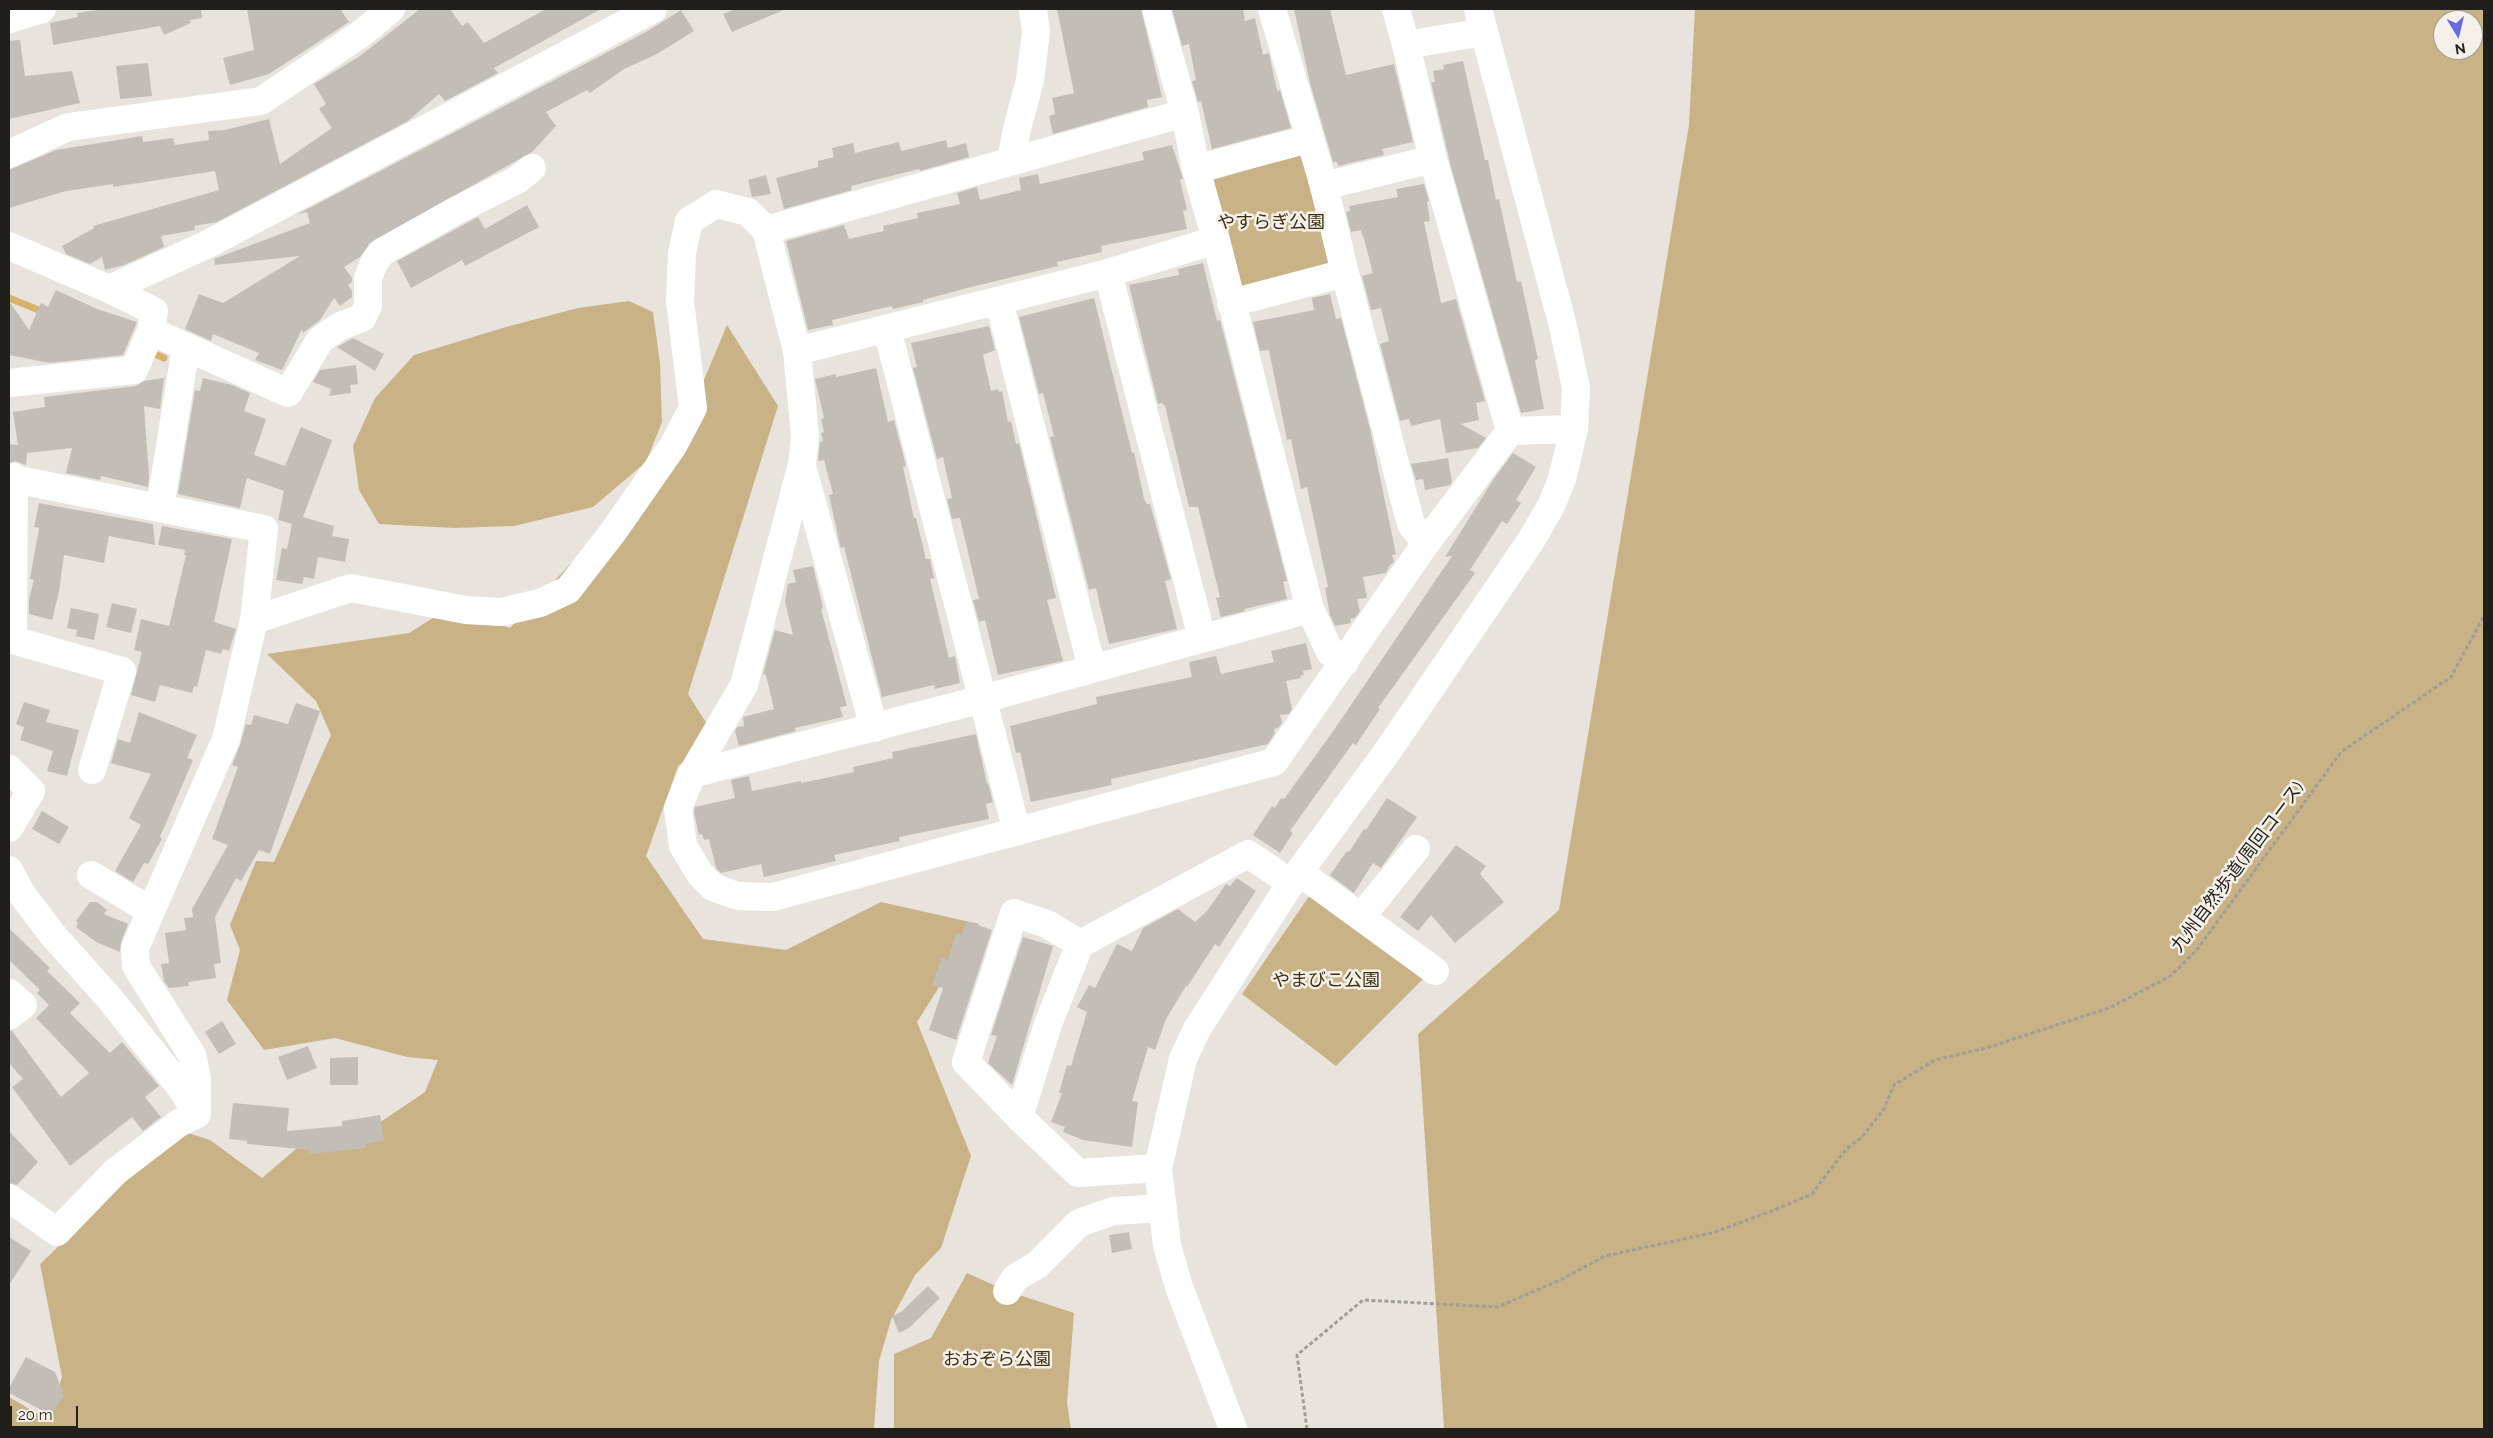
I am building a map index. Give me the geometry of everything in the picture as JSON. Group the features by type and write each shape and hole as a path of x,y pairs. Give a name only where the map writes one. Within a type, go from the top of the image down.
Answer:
{"street":[{"path":"11,15 42,9"},
{"path":"9,154 68,127 261,101 362,33 391,9"},
{"path":"109,289 206,245 653,9"},
{"path":"1011,161 1016,129 1030,80 1036,32 1033,9"},
{"path":"1156,9 1310,609 1330,652 1345,662"},
{"path":"1272,9 1324,186 1411,524 1426,543"},
{"path":"1396,9 1433,159 1510,431"},
{"path":"1233,1429 1178,1287 1167,1245 1158,1168 1183,1059 1197,1029 1295,878 1387,752 1530,542 1551,506 1562,479 1574,429 1576,388 1563,326 1480,20 1406,45"},
{"path":"766,230 1184,114"},
{"path":"1196,170 1309,139"},
{"path":"1324,186 1433,159"},
{"path":"151,332 288,393 320,340 340,326 362,318 368,306 368,278 374,263 382,252 516,180 532,168"},
{"path":"254,620 351,588 466,610 501,612 540,603 568,590 613,532 673,446 693,408 680,300 682,254 689,221 716,204 748,212 766,230 797,352 805,436 802,464 744,685 692,774 678,808 683,846 700,874 713,887 737,896 773,897 1274,762 1426,543 1510,431"},
{"path":"797,352 1108,273 1216,240"},
{"path":"9,246 109,289 154,311 151,332 134,370 9,383"},
{"path":"1108,273 1202,638"},
{"path":"1231,303 1345,273"},
{"path":"999,301 1092,668"},
{"path":"887,328 1017,832"},
{"path":"160,508 186,347"},
{"path":"1510,431 1574,429"},
{"path":"802,464 874,728"},
{"path":"92,770 122,671 11,639 11,478 264,529 254,620 226,739 135,948 136,966 192,1055 197,1078 197,1114"},
{"path":"692,774 983,699 1310,609"},
{"path":"9,768 31,791 9,828"},
{"path":"1361,917 1416,849"},
{"path":"1019,1117 1048,1024 1080,944 1248,854 1295,878 1361,917 1435,971"},
{"path":"9,870 22,894 52,934 122,1014 182,1089 197,1114"},
{"path":"91,874 151,911"},
{"path":"1080,944 1048,924 1014,913 966,1062 1019,1117 1078,1173 1158,1168"},
{"path":"9,993 23,1005 9,1016"},
{"path":"9,1198 57,1232 115,1172 179,1123 197,1114"},
{"path":"1007,1291 1015,1278 1037,1265 1079,1223 1112,1211 1163,1208"}],"path":[{"name":"九州自然歩道(周回コース)","path":"1307,1429 1297,1355 1363,1300 1498,1307 1562,1280 1605,1256 1712,1233 1772,1211 1812,1194 1846,1149 1861,1138 1884,1109 1894,1085 1935,1060 1986,1048 2109,1008 2169,977 2196,952 2341,752 2451,677 2484,616"}],"green space":[{"path":"1695,9 2484,9 2484,1429 1444,1429 1418,1034 1559,910 1689,125"},
{"name":"やすらぎ公園","path":"1301,154 1330,266 1241,288 1213,180"},
{"path":"629,301 653,312 660,363 662,422 646,462 593,507 514,526 454,528 379,524 359,490 353,446 375,398 414,355 506,327 578,308"},
{"path":"727,325 778,406 688,694 715,737 678,766 646,856 703,939 786,950 881,902 979,924 917,1022 971,1156 941,1248 915,1275 891,1320 879,1361 874,1429 9,1429 9,1397 48,1420 62,1377 40,1264 100,1207 149,1149 173,1128 210,1140 262,1178 297,1148 367,1131 425,1092 438,1060 407,1057 335,1038 264,1050 227,1000 240,950 230,925 256,861 274,862 331,735 316,701 267,654 409,633 449,608 510,628 672,456"},
{"name":"やまびこ公園","path":"1312,892 1423,979 1336,1066 1242,994"},
{"name":"おおぞら公園","path":"967,1273 1007,1291 1074,1313 1067,1403 1071,1429 894,1429 894,1354 931,1338"}],"building":[{"path":"104,9 201,9 202,18 190,20 191,23 164,35 160,26 53,45 50,23 78,17 77,13"},
{"path":"247,9 340,9 349,22 269,74 230,85 223,58 254,50"},
{"path":"420,9 450,9 462,26 468,22 484,43 546,9 601,9 494,68 498,73 445,101 439,94 408,121 217,222 194,226 195,230 161,236 164,247 124,265 105,270 102,257 90,264 66,254 62,246 94,228 93,226 219,190 215,171 113,187 113,184 66,191 9,208 9,170 56,150 142,136 143,142 173,138 175,145 209,140 208,131 225,130 269,119 280,164 332,128 319,109 326,104 314,84 360,56"},
{"path":"735,9 786,9 732,32 723,14"},
{"path":"1057,9 1141,9 1162,97 1147,100 1148,107 1053,134 1049,116 1055,114 1052,98 1074,93"},
{"path":"1172,9 1243,9 1245,21 1255,18 1263,55 1269,53 1277,91 1280,90 1291,128 1212,149 1201,101 1198,102 1192,81 1196,80 1189,44 1182,46"},
{"path":"1294,9 1330,9 1346,75 1394,64 1413,142 1382,149 1384,155 1338,166 1337,162 1333,162 1310,83"},
{"path":"681,10 694,31 657,54 624,69 590,93 587,90 546,112 556,126 532,152 370,243 360,257 344,267 352,278 352,282 348,285 352,291 352,297 340,306 334,298 320,320 303,333 302,329 282,370 255,360 259,353 213,334 211,341 185,329 199,294 223,303 300,256 215,265 214,259 310,223 307,212 298,214 646,32"},
{"path":"20,40 25,76 72,71 80,103 9,119 9,41"},
{"path":"1463,61 1485,160 1488,160 1496,200 1499,199 1517,282 1521,281 1538,359 1535,360 1544,409 1521,413 1451,167 1431,82 1435,82 1433,71 1444,69 1443,65"},
{"path":"148,63 152,96 120,99 116,66"},
{"path":"946,140 948,148 966,143 969,157 920,171 919,169 851,186 852,190 784,209 776,178 818,167 818,161 834,157 832,148 853,143 855,153 899,142 901,151"},
{"path":"1172,145 1183,179 1180,180 1187,210 1183,211 1187,229 1101,246 1102,252 1057,262 1058,266 967,288 923,300 923,302 893,309 892,306 832,320 833,325 808,330 786,241 844,225 849,239 884,231 883,226 918,218 917,213 960,204 957,193 977,187 980,200 1021,190 1019,178 1038,174 1040,184 1144,160 1142,152"},
{"path":"766,175 771,194 752,197 748,180"},
{"path":"1424,184 1429,201 1427,202 1430,221 1424,222 1441,303 1456,299 1485,401 1476,403 1479,420 1461,424 1486,438 1478,448 1446,453 1440,419 1411,426 1409,419 1400,421 1380,344 1389,341 1381,308 1371,310 1362,276 1373,273 1361,230 1351,232 1346,212 1350,211 1349,206 1398,197 1396,189"},
{"path":"527,205 539,227 465,266 462,260 411,288 397,261 478,217 485,229"},
{"path":"1203,263 1217,321 1220,320 1287,581 1283,582 1287,599 1244,609 1245,611 1221,617 1216,598 1220,597 1198,507 1189,507 1165,406 1162,403 1158,404 1129,285 1179,275 1178,269"},
{"path":"56,290 97,309 137,322 123,355 50,363 9,355 9,301 29,330 41,303 48,307"},
{"path":"1330,294 1336,319 1341,318 1370,429 1396,554 1392,555 1394,562 1389,566 1386,573 1363,577 1367,598 1357,599 1360,611 1355,618 1350,619 1351,623 1335,626 1330,615 1325,588 1328,587 1307,487 1301,489 1291,439 1287,440 1269,350 1260,351 1253,322 1314,310 1312,298"},
{"path":"1094,298 1132,453 1134,452 1144,499 1147,504 1150,504 1171,579 1165,581 1177,629 1109,644 1096,588 1089,590 1050,437 1054,436 1043,393 1039,394 1019,317"},
{"path":"989,326 995,350 983,355 991,391 998,389 999,392 1002,391 1008,422 1011,421 1016,444 1019,443 1056,598 1047,600 1063,661 998,675 985,620 979,622 973,600 979,599 960,518 952,519 947,499 952,498 943,457 937,459 913,368 917,367 911,343"},
{"path":"353,338 384,354 375,371 337,347"},
{"path":"356,365 358,384 350,385 351,393 329,396 331,389 313,382 320,370"},
{"path":"876,368 888,422 894,420 906,466 903,467 914,518 916,518 926,559 930,559 934,578 930,579 949,658 955,656 960,683 935,689 934,685 882,697 844,547 841,548 840,545 829,495 833,494 824,460 818,461 820,442 823,441 821,433 824,432 821,419 824,418 815,379 836,374 836,377"},
{"path":"164,378 160,409 144,406 149,476 148,487 101,476 100,480 66,473 72,448 27,453 26,465 15,461 9,463 9,444 18,445 13,412 45,407 44,397 136,386 144,381"},
{"path":"203,378 232,385 250,393 244,411 266,419 254,455 285,466 301,427 332,440 303,517 334,526 332,536 349,539 345,562 318,557 314,579 304,577 302,584 276,580 282,548 287,549 292,524 278,520 284,491 247,478 240,508 178,494 195,390 200,391"},
{"path":"1513,453 1536,467 1516,500 1521,503 1507,524 1502,521 1470,570 1475,573 1378,708 1380,709 1356,745 1353,743 1290,831 1293,833 1280,853 1253,835 1272,806 1275,808 1281,798 1284,799 1334,730 1452,556 1445,557 1493,480"},
{"path":"1448,458 1452,482 1450,485 1425,490 1423,479 1416,480 1411,464"},
{"path":"39,503 153,524 155,545 109,536 104,563 64,555 59,592 52,620 29,614 29,599 34,580 30,579 39,528 34,527"},
{"path":"162,526 232,539 214,622 236,629 229,651 223,649 221,654 206,650 197,687 194,686 192,693 160,685 155,702 131,695 142,652 134,650 141,619 169,626 186,555 184,555 185,550 158,545"},
{"path":"813,566 823,608 821,609 847,706 840,707 843,717 795,728 796,731 739,746 735,731 737,727 744,726 743,717 774,709 766,675 763,674 775,630 793,635 785,601 788,584 796,582 793,570"},
{"path":"112,603 137,609 131,633 106,627"},
{"path":"71,608 99,614 94,640 76,636 77,630 67,628"},
{"path":"1306,643 1312,669 1303,671 1304,675 1300,676 1301,678 1286,681 1292,709 1289,714 1280,715 1282,723 1278,728 1274,729 1275,733 1268,744 1111,779 1112,785 1031,802 1020,752 1016,753 1010,726 1097,704 1096,697 1192,677 1189,662 1216,656 1221,674 1274,662 1271,651"},
{"path":"24,702 50,710 46,722 79,730 67,776 47,771 53,751 20,740 24,727 16,724"},
{"path":"296,703 320,711 270,854 259,850 241,881 236,878 215,917 221,963 214,964 216,978 188,982 189,986 169,988 164,981 161,964 169,963 165,933 186,930 184,918 193,917 192,909 228,845 212,839 238,767 232,765 246,724 251,725 254,715 288,724"},
{"path":"139,712 197,735 187,758 193,760 160,837 162,839 148,864 144,863 133,882 115,871 141,825 129,818 151,774 111,763 118,739 130,743"},
{"path":"976,734 993,802 986,804 989,819 899,837 900,841 834,855 836,861 764,877 761,864 721,873 716,868 709,839 704,840 702,834 699,835 694,813 695,807 735,798 731,780 749,776 752,791 801,781 801,783 854,772 853,767 893,758 892,752"},
{"path":"1387,798 1417,817 1381,868 1373,863 1354,893 1330,875 1347,851 1349,852 1364,829 1366,830"},
{"path":"42,811 69,827 59,844 32,829"},
{"path":"1456,845 1486,866 1480,874 1504,902 1455,943 1431,915 1418,931 1400,917"},
{"path":"1237,878 1256,891 1219,947 1215,944 1186,986 1166,1019 1155,1050 1148,1047 1132,1101 1138,1102 1132,1147 1083,1140 1063,1132 1065,1127 1051,1122 1062,1093 1059,1093 1067,1065 1071,1066 1087,1012 1077,1007 1089,985 1095,988 1117,944 1132,951 1143,928 1178,909 1195,922 1207,911 1226,884 1230,886"},
{"path":"90,902 97,902 107,910 104,914 128,924 121,942 120,952 96,942 76,927 78,923 76,921"},
{"path":"967,921 992,930 956,1040 929,1030 943,988 932,985 941,958 948,960 956,933 962,935"},
{"path":"9,928 50,968 47,971 80,1003 70,1013 110,1053 122,1042 159,1086 145,1097 161,1117 143,1131 132,1117 70,1166 12,1087 23,1079 9,1063 9,1031 12,1031 61,1097 89,1073 36,1018 49,1005 37,993 40,990 9,960"},
{"path":"1023,937 1053,946 1012,1085 988,1063 997,1036 991,1035"},
{"path":"222,1021 236,1044 219,1054 205,1032"},
{"path":"308,1046 317,1068 287,1080 278,1057"},
{"path":"358,1057 358,1085 330,1085 330,1058"},
{"path":"233,1103 289,1108 287,1131 342,1126 342,1121 380,1115 384,1140 365,1144 365,1148 310,1154 310,1150 247,1144 247,1141 229,1139"},
{"path":"9,1131 38,1162 17,1185 9,1183"},
{"path":"1129,1232 1132,1249 1112,1253 1109,1235"},
{"path":"9,1237 31,1251 9,1285"},
{"path":"928,1286 940,1298 909,1328 899,1333 892,1316 901,1312"},
{"path":"26,1357 55,1372 64,1396 51,1415 9,1393 9,1388"}],"waterway":[{"path":"9,298 46,313"},
{"path":"148,351 164,358"}]}
